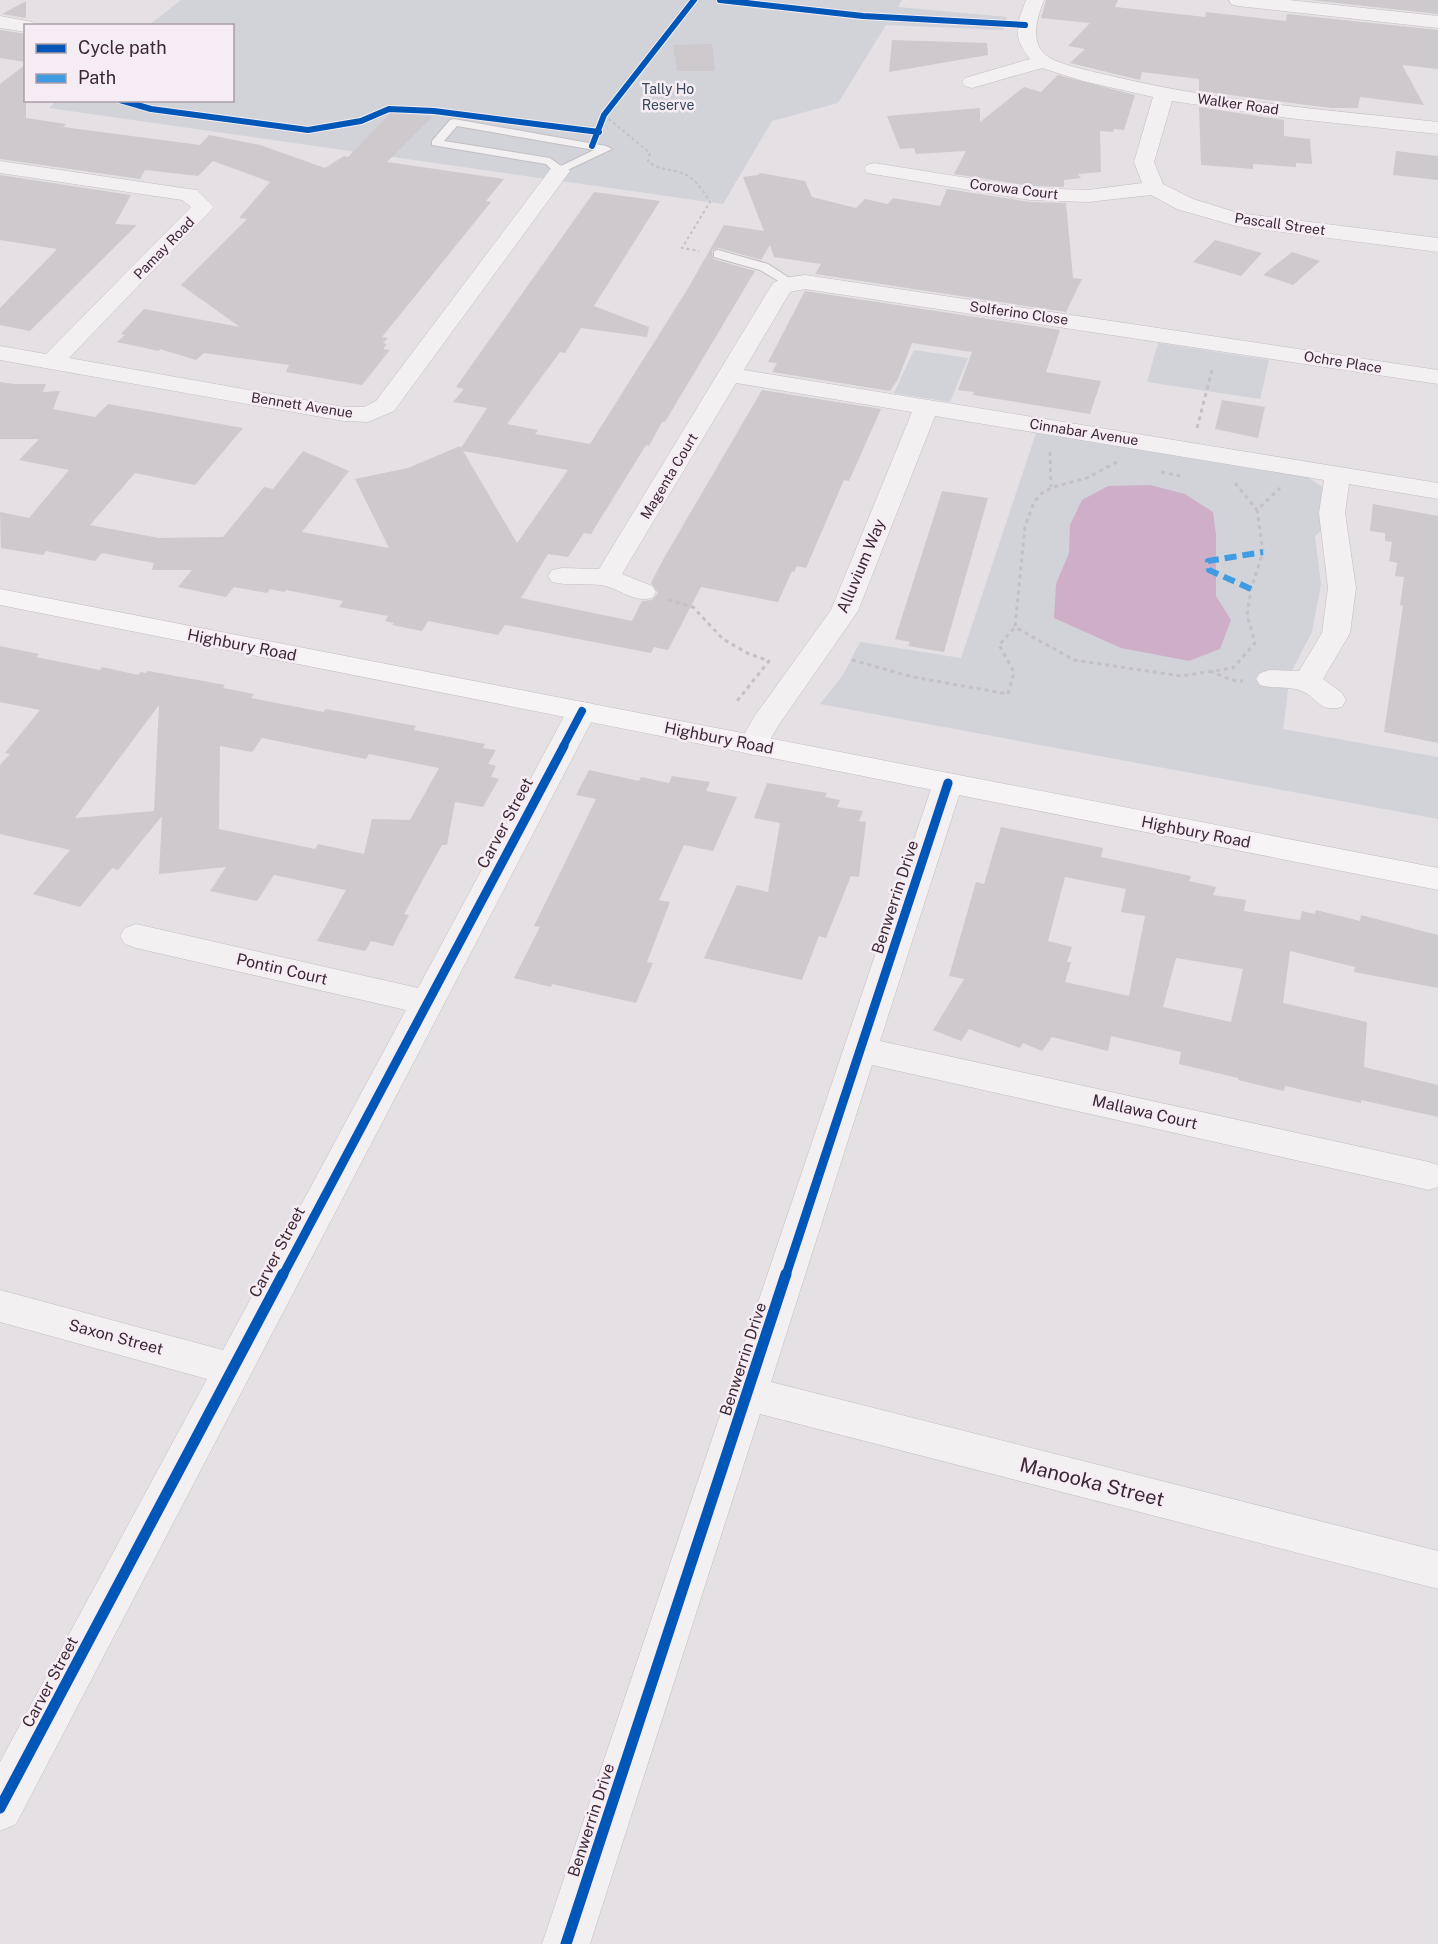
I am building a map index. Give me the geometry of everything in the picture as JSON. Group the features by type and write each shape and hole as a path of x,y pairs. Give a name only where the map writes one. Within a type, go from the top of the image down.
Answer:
{"main road":[{"name":"Highbury Road","path":"0,597 1438,879"}],"street":[{"path":"972,82 1042,62 1027,44 1025,25 1035,0"},
{"path":"1238,0 1438,22"},
{"path":"0,22 24,26"},
{"name":"Walker Road","path":"1042,62 1080,75 1164,94 1229,104 1438,128"},
{"path":"1154,188 1144,162 1164,94"},
{"name":"Pamay Road","path":"0,167 189,195 203,207 53,361"},
{"name":"Corowa Court","path":"873,168 1030,194 1088,196 1154,188"},
{"name":"Bennett Avenue","path":"0,353 344,414 368,415 385,406 559,171"},
{"name":"Pascall Street","path":"1154,188 1185,204 1236,219 1438,245"},
{"name":"Solferino Close","path":"791,283 805,282 1248,347"},
{"path":"731,375 781,288 791,283"},
{"name":"Ochre Place","path":"1248,347 1438,377"},
{"name":"Cinnabar Avenue","path":"731,375 1438,491"},
{"name":"Magenta Court","path":"607,577 731,375"},
{"name":"Alluvium Way","path":"753,745 764,724 844,611 927,406"},
{"path":"1307,681 1336,633 1342,588 1332,513 1338,475"},
{"path":"562,576 607,577 642,592"},
{"path":"1270,679 1307,681 1332,700"},
{"name":"Carver Street","path":"0,1808 582,711"},
{"name":"Benwerrin Drive","path":"566,1944 948,783"},
{"name":"Pontin Court","path":"136,936 427,1002"},
{"name":"Mallawa Court","path":"861,1048 1429,1176"},
{"name":"Saxon Street","path":"0,1306 231,1369"},
{"name":"Manooka Street","path":"747,1393 1438,1570"}],"lane":[{"path":"454,122 606,149 559,171 550,161 436,143 454,122"},
{"name":"Solferino Close","path":"718,254 764,267 791,283"}],"path":[{"path":"592,146 604,115 614,105"},
{"path":"604,115 650,153 648,161 657,170 681,172 701,186 710,202 682,248"},
{"path":"1192,449 1214,365"},
{"path":"1050,445 1051,487"},
{"path":"852,660 913,677 1008,694 1014,672 999,645 1015,627 1014,609 1020,577 1022,536 1030,512 1038,498 1051,487 1077,482 1109,469 1124,456"},
{"path":"1158,470 1186,477"},
{"path":"1015,627 1074,660 1147,673 1181,676 1233,668 1255,643 1247,615 1251,589 1263,552 1257,510 1238,484 1229,482"},
{"path":"1257,510 1281,487"},
{"path":"642,592 693,607 723,639 747,653 769,661 737,701"},
{"path":"1210,671 1232,680 1256,682 1270,679"}],"green space":[{"name":"Tally Ho Reserve","path":"181,0 902,0 898,7 1007,17 1003,30 886,25 838,103 772,121 723,204 49,108 55,102 234,102 234,24 150,24"},
{"path":"1158,343 1269,360 1260,399 1147,382"},
{"path":"914,350 968,358 950,402 894,393"},
{"path":"1036,433 1166,451 1306,476 1322,487 1323,529 1315,536 1321,584 1312,632 1290,674 1283,729 1438,757 1438,819 820,704 843,675 860,642 961,658"}],"shaded area":[{"path":"1150,485 1185,494 1213,512 1216,535 1216,596 1231,620 1220,649 1189,661 1121,648 1054,618 1056,584 1069,553 1070,525 1082,500 1108,486"}],"building":[{"path":"1046,0 1118,0 1115,7 1205,17 1206,12 1286,21 1287,14 1438,30 1438,69 1402,65 1424,105 1360,97 1358,108 1331,108 1199,91 1199,79 1142,72 1140,80 1070,63 1085,49 1068,46 1090,23 1041,18"},
{"path":"1310,0 1438,0 1438,14"},
{"path":"26,1 26,18 2,14"},
{"path":"0,30 24,34 24,62 0,58"},
{"path":"892,40 987,43 988,55 889,72"},
{"path":"712,44 715,71 677,71 673,45"},
{"path":"24,66 26,118 66,124 63,127 200,145 209,135 260,145 325,168 344,156 348,157 392,112 432,117 387,162 504,179 486,201 491,202 382,337 388,338 383,343 387,344 383,349 390,350 362,385 286,372 289,365 204,353 196,360 160,349 159,351 117,342 125,335 121,334 144,309 240,327 181,285 247,219 239,218 270,182 213,161 198,176 145,170 140,179 0,159 0,84"},
{"path":"1058,75 1135,95 1124,130 1100,131 1101,172 1078,174 1081,178 1064,180 1064,187 1030,186 954,174 966,151 916,154 914,148 900,149 887,116 980,108 980,122 1024,87 1041,92"},
{"path":"1199,107 1284,120 1284,136 1310,139 1312,164 1296,163 1296,167 1253,164 1253,169 1201,165"},
{"path":"1396,151 1438,156 1438,180 1393,175"},
{"path":"760,173 805,181 812,197 856,208 865,199 888,204 893,198 940,206 947,189 1030,202 1066,203 1073,278 1082,279 1066,312 815,274 821,264 774,257 770,245 761,260 719,248 712,250 713,259 755,271 665,422 662,422 649,446 646,445 591,534 584,533 568,557 548,554 521,598 632,621 642,601 652,600 658,593 651,583 762,390 881,409 849,481 844,480 806,568 797,566 794,572 792,571 778,602 701,587 668,650 654,647 651,653 505,625 498,635 428,621 422,631 392,625 394,623 385,621 388,616 339,607 343,601 286,590 284,592 270,589 267,593 234,587 226,597 178,587 192,570 152,570 154,563 102,553 95,561 46,551 43,555 1,548 0,512 29,518 69,470 19,460 39,439 0,439 0,382 46,384 43,392 60,391 53,409 95,417 108,404 243,428 195,485 135,473 90,525 159,538 223,537 264,487 273,489 303,451 349,471 302,532 389,548 355,479 408,468 460,446 461,448 487,408 453,402 464,389 456,387 594,192 660,201 594,306 649,327 647,337 581,328 565,353 560,352 507,424 538,430 535,434 590,444 687,290 724,225 764,231 743,177","holes":["463,451 568,470 517,543"]},
{"path":"0,175 131,195 115,224 137,225 30,331 0,325 0,308 57,249 0,240"},
{"path":"1215,240 1262,253 1241,276 1193,262"},
{"path":"1292,252 1320,261 1293,285 1263,275"},
{"path":"805,291 1060,330 1046,372 1101,381 1090,414 973,395 974,392 958,390 972,352 912,343 898,379 890,391 772,372 777,363 768,362"},
{"path":"1222,400 1265,407 1258,438 1215,429"},
{"path":"942,491 988,498 944,652 908,646 910,642 895,639"},
{"path":"1373,504 1438,516 1438,743 1384,732 1403,606 1400,605 1404,577 1395,576 1397,563 1389,561 1392,542 1385,541 1385,533 1370,531"},
{"path":"0,646 39,654 36,657 100,670 102,667 138,675 148,671 225,685 223,688 254,694 251,698 416,726 414,730 485,744 483,748 496,750 488,764 496,766 491,777 499,779 483,807 455,802 447,845 442,845 404,914 409,915 393,946 371,941 365,951 317,941 346,890 274,875 257,901 210,891 226,867 159,874 162,816 118,870 112,868 80,907 33,894 70,850 0,834 0,765 10,754 5,753 40,710 0,702","holes":["159,705 154,811 75,818","262,738 366,759 369,754 439,768 410,820 372,819 364,854 318,844 315,849 219,829 220,746 252,752"]},
{"path":"589,770 639,781 641,777 669,783 672,776 710,782 706,791 737,797 713,851 684,845 659,900 670,902 647,962 653,963 636,1003 514,978 540,927 534,926 596,799 576,795"},
{"path":"767,783 827,793 825,797 840,800 837,807 863,811 859,821 866,822 859,877 851,876 826,938 819,936 802,980 704,958 737,885 768,892 780,823 754,818"},
{"path":"1001,827 1103,848 1101,857 1191,876 1189,881 1216,887 1213,895 1246,900 1244,911 1300,920 1302,911 1315,914 1316,910 1360,921 1361,915 1438,935 1438,988 1354,972 1355,967 1290,951 1283,1003 1367,1022 1364,1067 1438,1085 1438,1117 1361,1100 1361,1103 1285,1086 1284,1091 1238,1080 1238,1078 1179,1064 1181,1052 1111,1036 1108,1051 1052,1037 1042,1051 1023,1043 1020,1048 969,1029 961,1041 933,1030 964,979 949,976 976,882 984,884","holes":["1065,877 1126,889 1121,912 1145,916 1129,996 1065,982 1071,962 1067,962 1072,947 1048,941","1176,958 1243,969 1231,1022 1163,1007"]}],"marked path":[{"path":"1251,589 1209,570 1208,561 1263,552"}],"cycle path":[{"path":"592,146 604,115 694,0"},
{"path":"720,0 863,16 1025,25"},
{"path":"127,102 151,109 308,130 361,121 389,109 434,111 599,132"},
{"path":"0,1808 582,711"},
{"path":"566,1944 948,783"}]}
